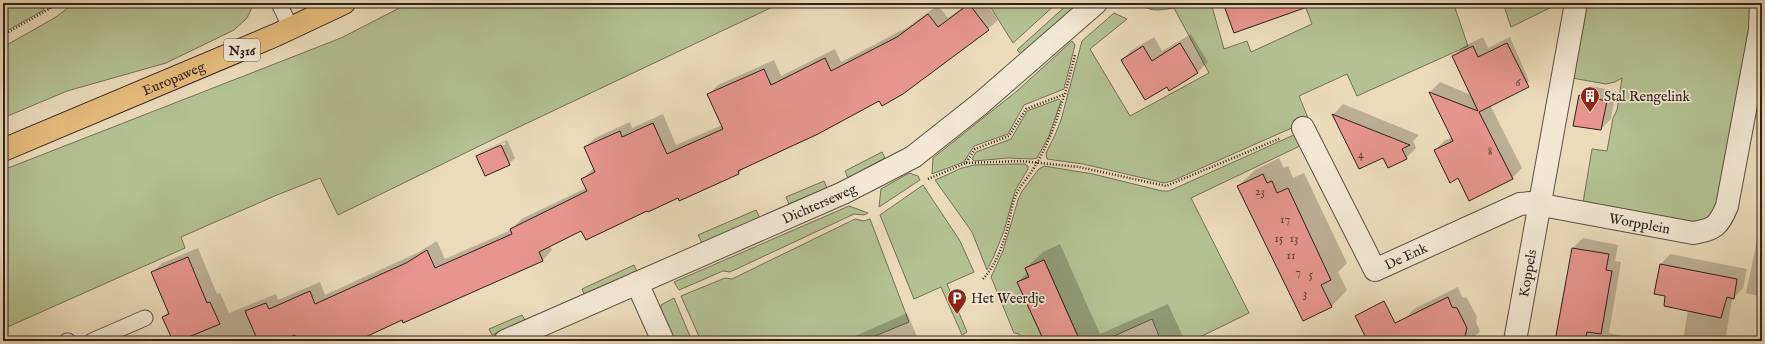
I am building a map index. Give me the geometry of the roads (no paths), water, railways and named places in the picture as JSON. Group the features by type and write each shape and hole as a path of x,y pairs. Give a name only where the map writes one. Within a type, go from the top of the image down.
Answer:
{"main road":[{"name":"Europaweg","path":"3,150 291,28 344,3"}],"street":[{"name":"Dichterseweg","path":"505,341 860,185 913,157 980,104 1096,3"},
{"path":"1540,205 1576,3"},
{"name":"Worpplein","path":"1540,205 1693,233 1710,230 1720,222 1726,206 1760,30 1761,3"},
{"name":"De Enk","path":"1303,128 1375,270 1520,204 1531,203 1540,205"},
{"name":"Koppels","path":"1515,341 1540,205"},
{"path":"637,283 662,341"}],"lane":[{"path":"279,3 291,28"},
{"path":"92,341 145,318"}],"place":[{"name":"Stal Rengelink","path":"1590,113"},
{"name":"Het Weerdje","path":"957,315"}]}
